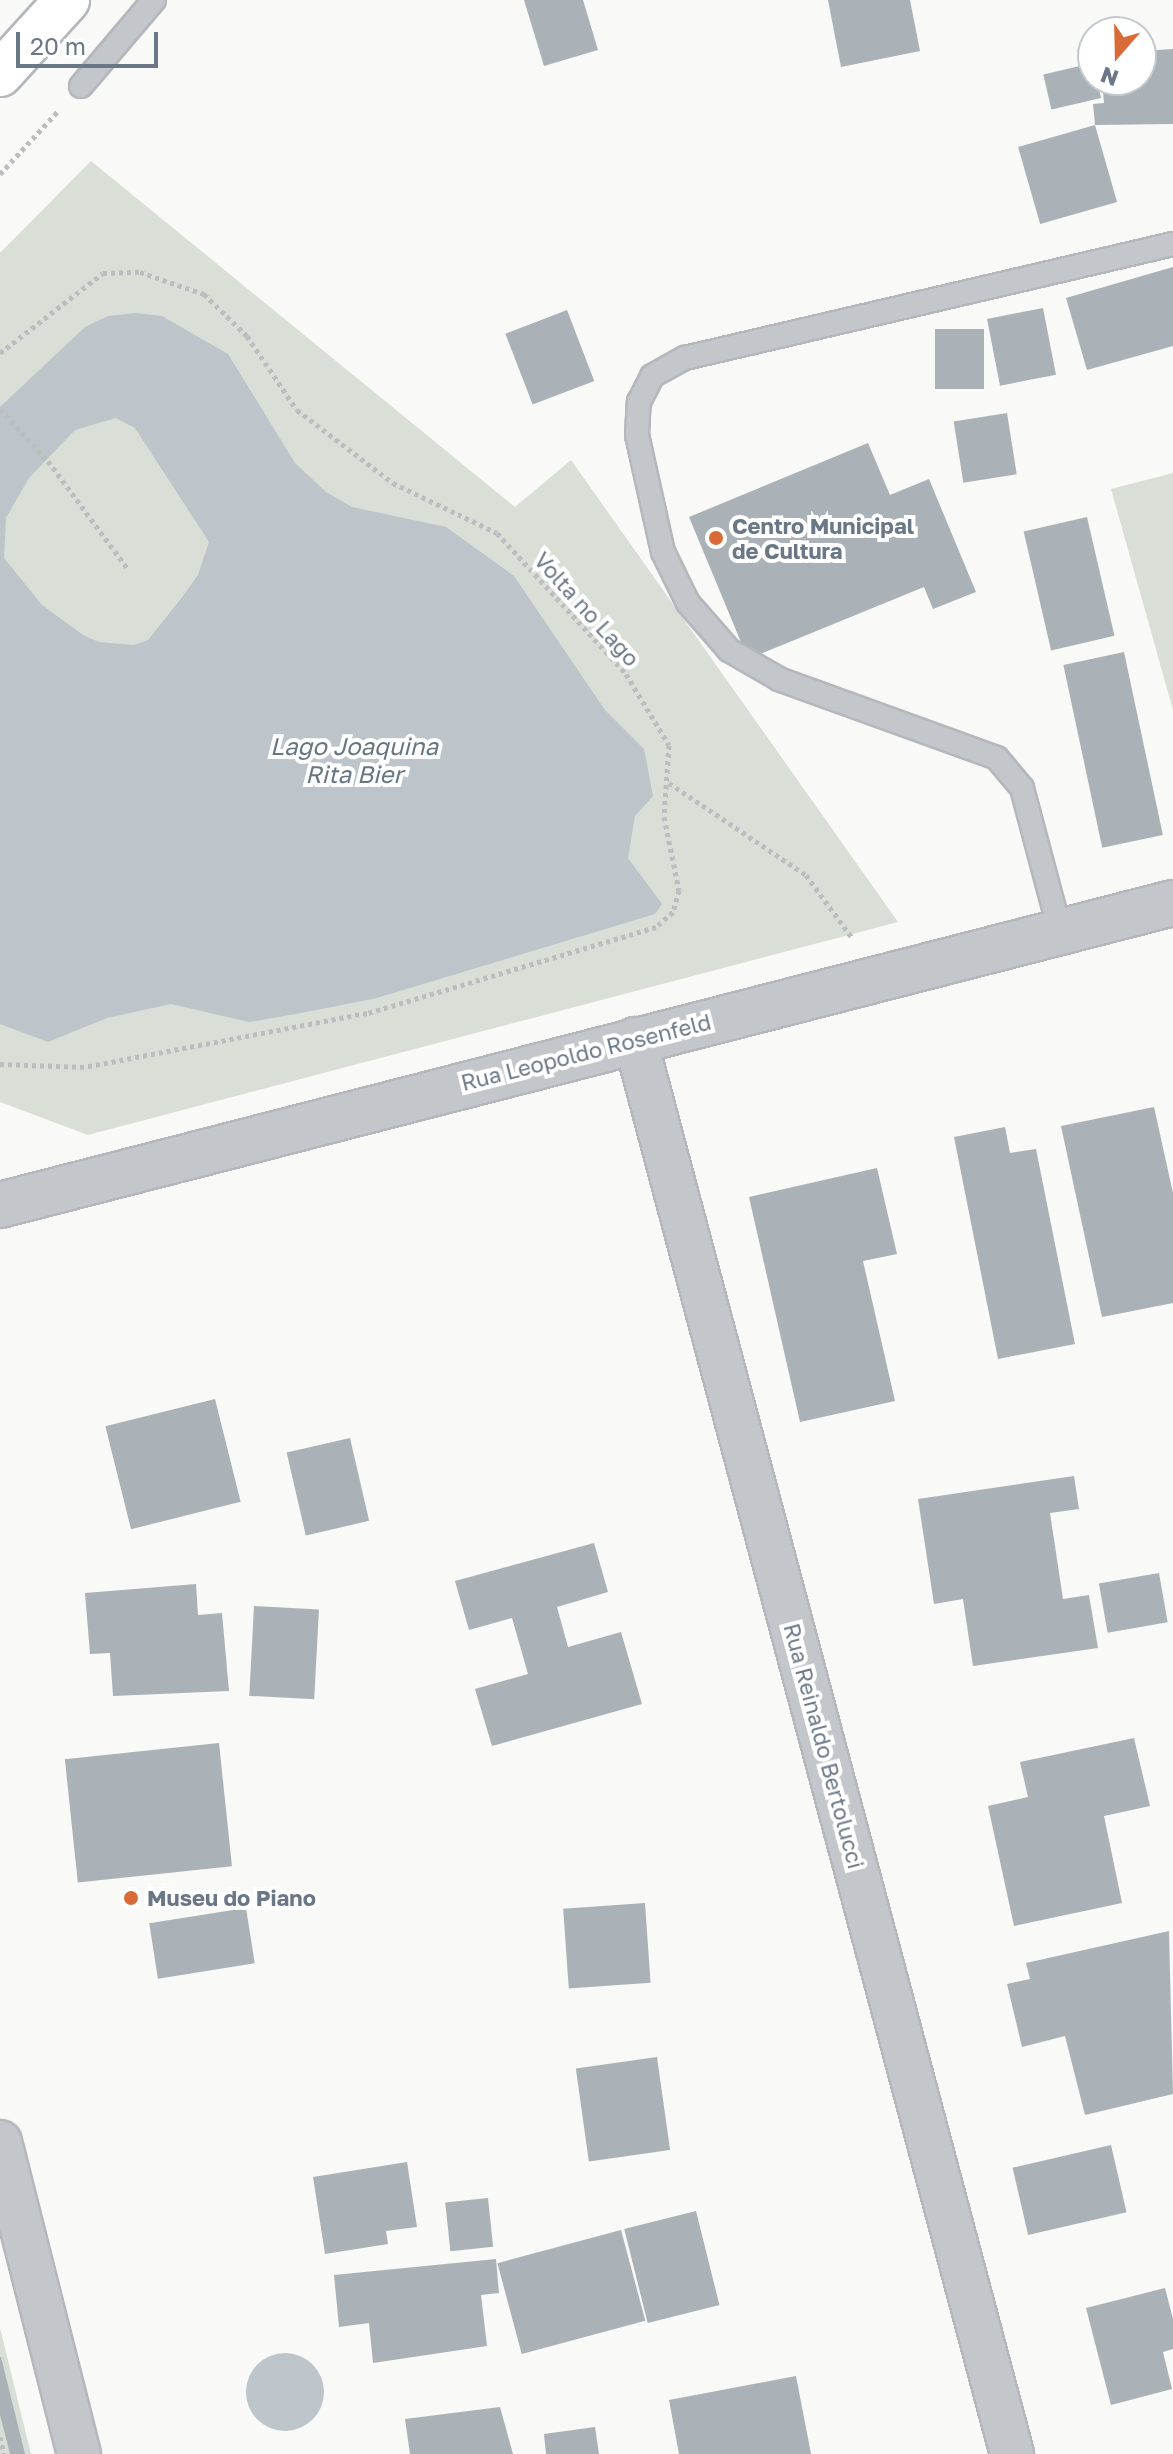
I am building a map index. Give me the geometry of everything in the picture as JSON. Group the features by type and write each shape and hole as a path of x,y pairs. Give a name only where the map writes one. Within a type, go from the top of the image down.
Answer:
{"main road":[{"path":"0,74 67,0"}],"street":[{"name":"Rua Leopoldo Rosenfeld","path":"0,1205 635,1039 1173,903"},
{"name":"Rua Reinaldo Bertolucci","path":"635,1039 1012,2454"},
{"path":"0,2142 79,2454"}],"lane":[{"path":"81,86 154,0"},
{"path":"1060,931 1022,788 997,758 779,679 729,650 688,603 663,552 637,435 639,402 652,376 685,358 1173,244"}],"path":[{"path":"0,174 81,86"},
{"name":"Volta no Lago","path":"0,353 103,273 140,272 204,294 247,336 297,410 340,446 393,483 497,533 626,674 669,745 669,783 664,817 679,890 673,912 656,927 367,1013 84,1067 0,1064"},
{"path":"0,409 48,461 128,569"},
{"path":"669,783 806,875 845,925 874,979"},
{"path":"0,2437 4,2454"}],"shaded area":[{"path":"91,161 515,507 571,460 898,922 88,1135 0,1102 0,253"},
{"path":"1173,473 1173,710 1111,489"},
{"path":"0,2328 31,2454 0,2454"}],"water":[{"name":"Lago Joaquina Rita Bier","path":"136,313 162,316 228,354 295,463 326,492 352,507 446,527 514,576 605,710 644,749 653,796 635,816 628,858 662,904 655,914 377,998 249,1022 171,1004 107,1018 48,1042 0,1024 0,407 85,327 108,316","holes":["116,418 135,428 209,542 198,575 148,640 134,645 99,642 83,635 42,605 4,558 6,518 29,478 75,430"]},
{"path":"285,2353 300,2356 317,2370 324,2392 321,2407 307,2424 285,2431 270,2428 253,2414 246,2392 249,2377 263,2360"}],"building":[{"path":"524,0 583,0 598,50 544,66"},
{"path":"828,0 910,0 920,51 841,67"},
{"path":"1173,49 1173,124 1095,125 1093,104 1104,103 1103,96 1157,96 1157,50"},
{"path":"1077,67 1077,96 1101,96 1101,98 1051,110 1043,74"},
{"path":"1095,125 1117,202 1040,224 1018,147"},
{"path":"1173,267 1173,346 1087,370 1066,298"},
{"path":"1043,308 1056,375 1000,386 987,319"},
{"path":"567,310 594,381 533,405 505,334"},
{"path":"935,329 984,329 984,389 935,389"},
{"path":"1007,413 1017,474 963,483 954,421"},
{"path":"868,443 890,495 929,479 976,592 933,609 924,587 748,659 689,517"},
{"path":"1087,517 1114,636 1051,650 1024,532"},
{"path":"1124,652 1163,835 1102,848 1063,665"},
{"path":"1154,1107 1173,1193 1173,1303 1102,1317 1061,1126"},
{"path":"1005,1127 1010,1153 1036,1149 1075,1344 998,1359 954,1137"},
{"path":"877,1168 897,1254 863,1261 895,1401 800,1422 749,1197"},
{"path":"215,1399 241,1502 131,1529 105,1426"},
{"path":"350,1438 369,1521 306,1535 287,1453"},
{"path":"1074,1476 1079,1509 1050,1513 1063,1599 1089,1595 1098,1648 973,1666 963,1599 934,1604 918,1499"},
{"path":"594,1543 608,1592 557,1607 568,1647 621,1632 642,1704 492,1746 475,1689 528,1674 512,1618 469,1630 455,1581"},
{"path":"1159,1573 1168,1622 1108,1633 1099,1584"},
{"path":"196,1584 198,1615 222,1613 229,1691 113,1696 110,1653 90,1654 85,1593"},
{"path":"254,1606 319,1609 314,1699 249,1696"},
{"path":"1134,1738 1150,1806 1104,1816 1122,1903 1014,1926 988,1806 1028,1797 1020,1762"},
{"path":"219,1743 232,1866 78,1883 65,1759"},
{"path":"645,1903 651,1983 569,1989 563,1909"},
{"path":"246,1908 255,1963 158,1979 149,1923"},
{"path":"1169,1931 1173,2094 1085,2115 1065,2036 1022,2047 1007,1984 1030,1979 1026,1963"},
{"path":"657,2057 670,2150 589,2161 576,2068"},
{"path":"1111,2145 1127,2212 1028,2235 1013,2168"},
{"path":"407,2162 417,2227 386,2231 388,2244 325,2254 313,2177"},
{"path":"488,2198 493,2247 450,2251 445,2202"},
{"path":"696,2211 719,2305 648,2323 624,2229"},
{"path":"621,2230 645,2321 522,2354 497,2263"},
{"path":"496,2259 499,2293 481,2295 487,2346 373,2363 369,2323 339,2327 334,2275"},
{"path":"1165,2288 1173,2319 1173,2349 1163,2352 1172,2389 1111,2405 1086,2308"},
{"path":"0,2357 25,2454 10,2454 0,2415"},
{"path":"796,2376 811,2454 679,2454 669,2400"},
{"path":"500,2407 513,2454 410,2454 405,2419"},
{"path":"595,2427 599,2454 546,2454 544,2434"}],"place":[{"name":"Centro Municipal de Cultura","path":"716,538"},
{"name":"Museu do Piano","path":"131,1898"}]}
